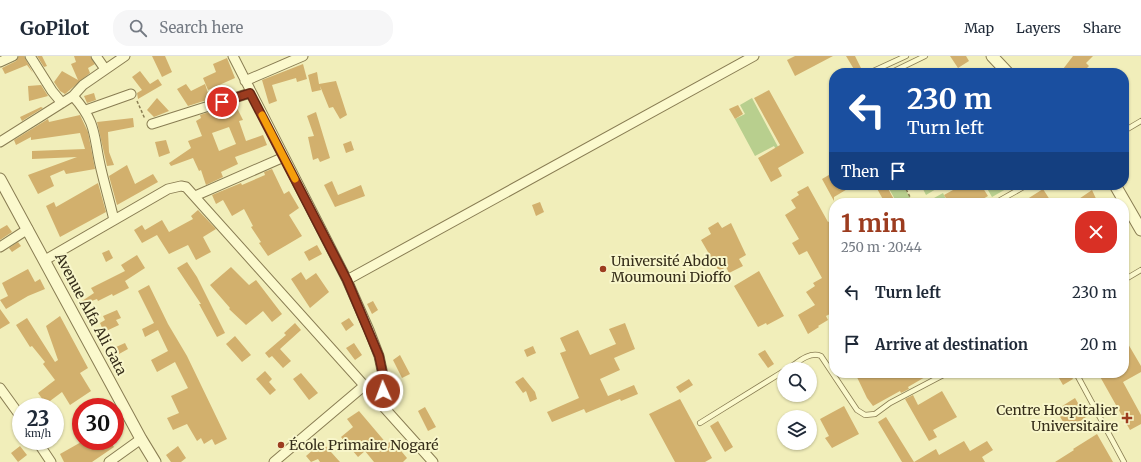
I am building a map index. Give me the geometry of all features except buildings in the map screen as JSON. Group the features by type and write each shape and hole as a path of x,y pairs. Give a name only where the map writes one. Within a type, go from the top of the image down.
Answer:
{"street":[{"path":"0,62 13,56"},
{"path":"30,56 52,91 62,103"},
{"path":"96,56 105,70"},
{"path":"0,142 73,96 83,85 125,56"},
{"path":"233,56 250,93 347,280 379,356 383,380 381,403"},
{"path":"245,81 303,56"},
{"path":"347,280 754,56"},
{"path":"992,56 1003,68"},
{"path":"152,124 250,93"},
{"path":"86,110 131,94"},
{"path":"73,96 86,110 92,125 101,170 114,220"},
{"path":"195,196 284,158"},
{"name":"Avenue Alfa Ali Gata","path":"0,179 141,439 155,462"},
{"path":"45,260 168,190 181,186 186,187 433,462"},
{"path":"1129,209 1141,230"},
{"path":"0,247 28,229"},
{"path":"274,462 287,459 365,385"},
{"path":"0,388 12,405"},
{"path":"109,462 141,439"},
{"path":"43,450 51,462"}],"lane":[{"path":"880,68 906,56"},
{"path":"900,68 925,56"},
{"path":"1129,128 1141,121"},
{"path":"1004,198 1018,190"},
{"path":"1129,277 1141,270"},
{"path":"799,362 810,355 816,354 821,356 829,368"},
{"path":"700,423 777,375"},
{"path":"836,378 857,410 865,415 875,414 890,403 938,378"},
{"path":"1079,378 1124,462"}],"path":[{"path":"131,94 136,97 146,122 152,124"}],"green space":[{"path":"752,98 784,158 780,157 774,146 755,156 735,119 745,114 740,105"},
{"path":"890,190 906,190 910,198 894,198"},
{"path":"924,190 934,190 926,195"},
{"path":"988,190 1004,190 992,197"},
{"path":"943,193 946,198 934,198"}],"slow traffic":[{"path":"262,115 295,179"}],"place":[{"name":"Université Abdou Moumouni Dioffo","path":"603,269"},
{"name":"Centre Hospitalier Universitaire","path":"1127,418"},
{"name":"École Primaire Nogaré","path":"281,445"}],"route":[{"path":"222,102 250,93 347,280 379,356 383,375 383,391"}]}
